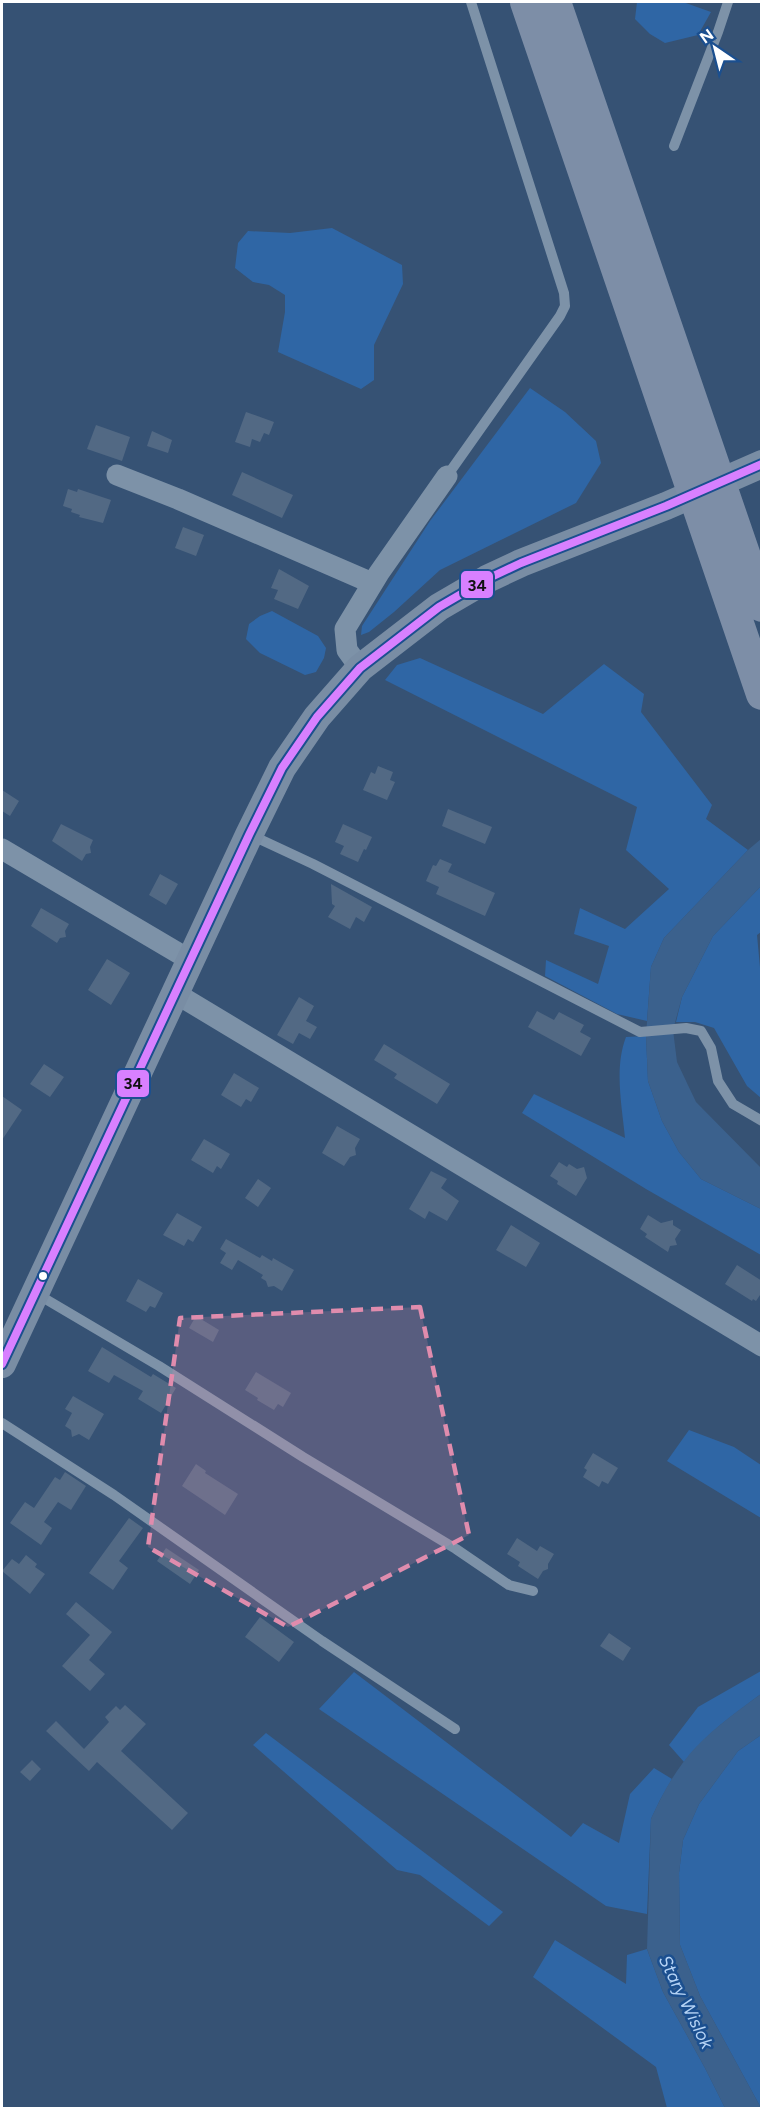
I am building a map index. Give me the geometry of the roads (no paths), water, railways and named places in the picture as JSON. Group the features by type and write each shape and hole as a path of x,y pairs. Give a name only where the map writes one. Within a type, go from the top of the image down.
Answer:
{"main road":[{"path":"526,2 697,461"},
{"path":"555,2 718,524 762,694"},
{"path":"718,524 762,606"}],"street":[{"path":"2,1364 249,835 288,760 317,717 360,668 439,607 487,579 762,464"},
{"path":"117,475 372,583"},
{"path":"360,668 346,650 345,629 372,583 447,476"},
{"path":"2,849 190,960"},
{"path":"175,993 762,1346"}],"lane":[{"path":"447,476 565,306 564,293 471,2"},
{"path":"674,146 728,2"},
{"path":"249,835 313,864 640,1032 686,1028 701,1031 711,1048 718,1081 733,1104 762,1121"},
{"path":"35,1293 159,1366 303,1457 456,1549 509,1585 533,1591"},
{"path":"2,1423 114,1495 322,1641 454,1729"}],"water":[{"path":"761,839 761,886 713,936 682,997 673,1030 677,1062 696,1102 761,1168 761,1209 701,1179 679,1152 662,1121 648,1081 646,1036 651,967 664,938"},
{"name":"Stary Wislok","path":"761,1694 761,1735 738,1751 699,1804 683,1840 679,1873 680,1945 700,1996 761,2108 725,2108 663,1992 647,1949 651,1819 670,1781 689,1755 719,1726"}]}
